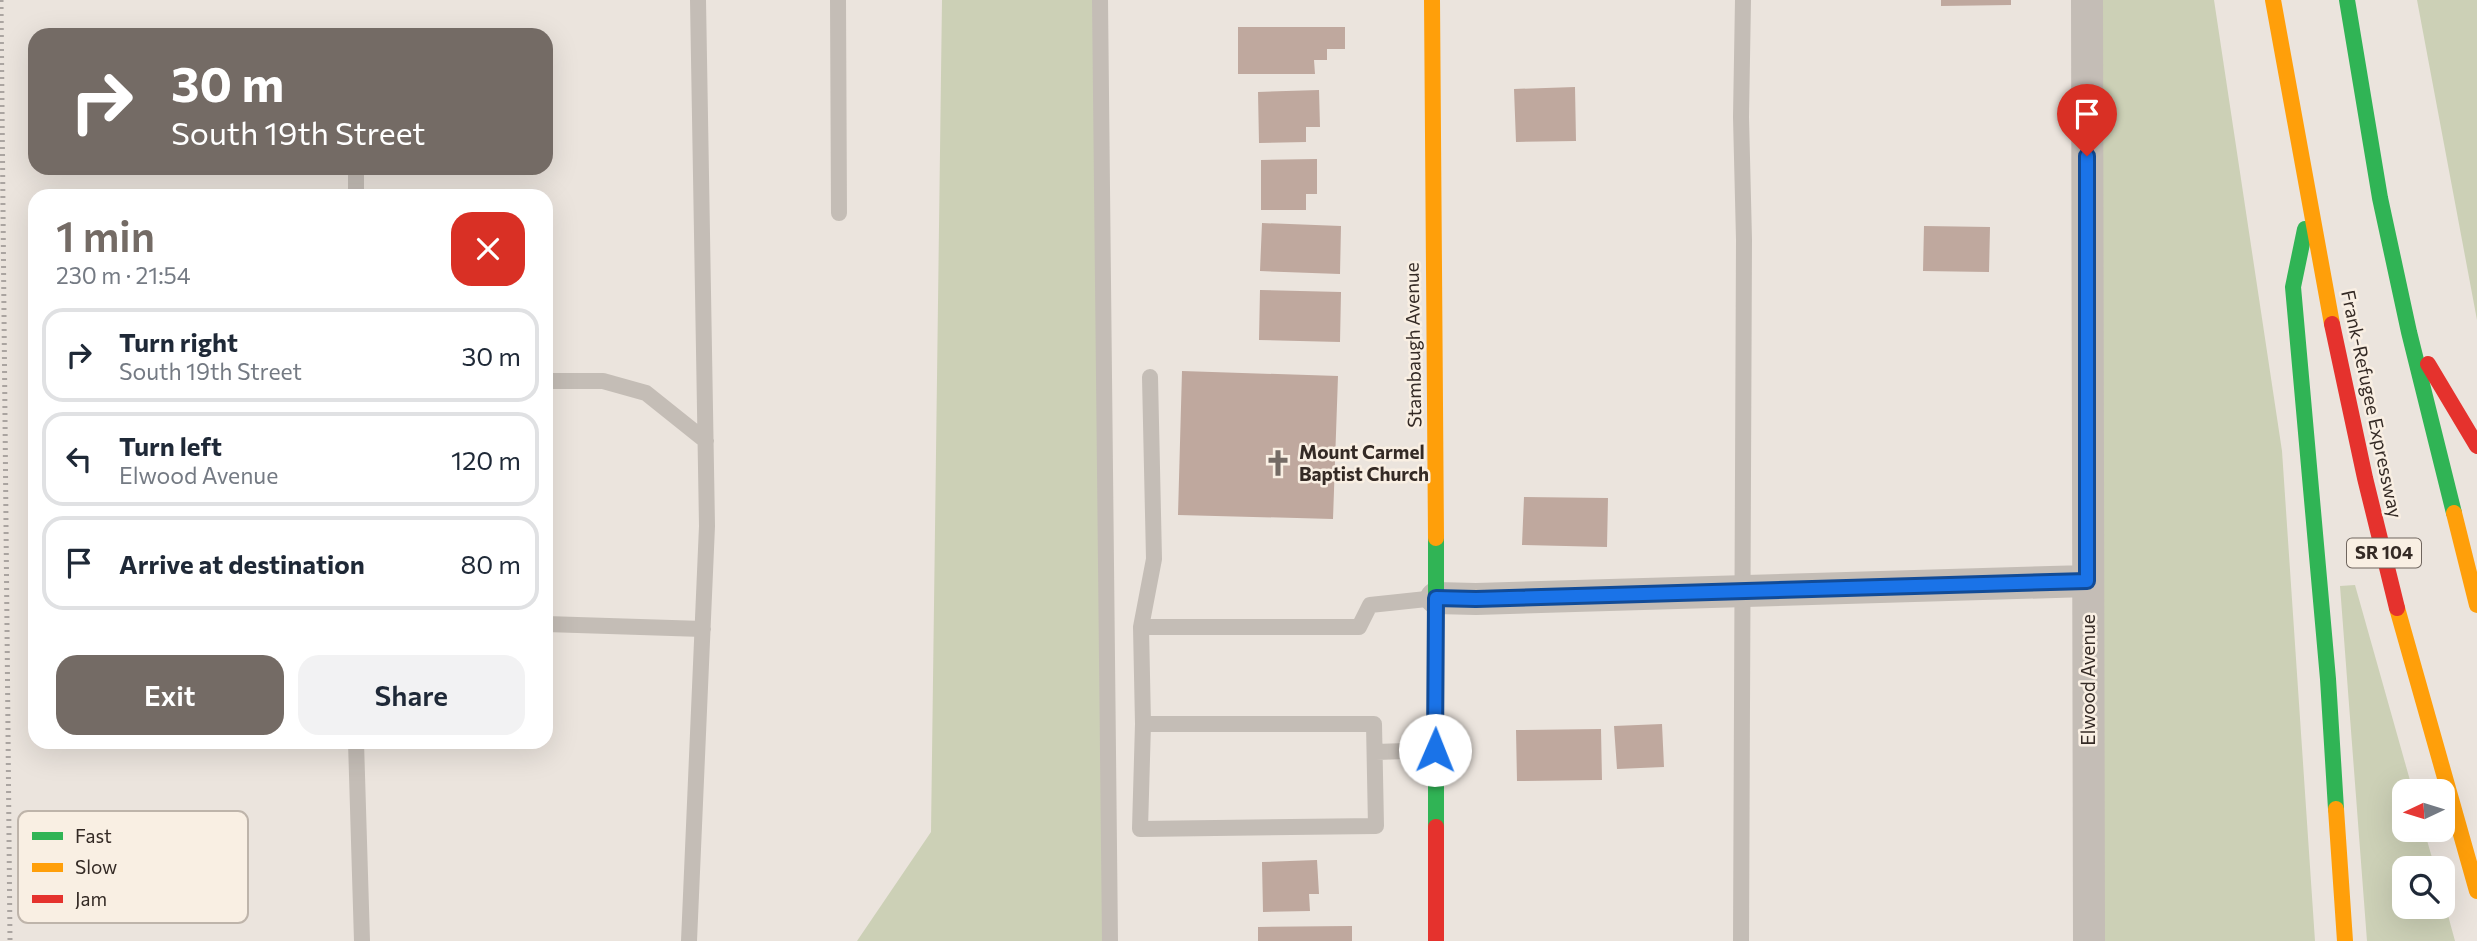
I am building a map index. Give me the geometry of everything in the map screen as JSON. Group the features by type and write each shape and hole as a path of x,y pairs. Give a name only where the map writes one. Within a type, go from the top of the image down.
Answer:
{"main road":[{"name":"Stambaugh Avenue","path":"1432,0 1436,941"},
{"name":"Frank-Refugee Expressway","path":"2273,0 2309,209 2365,479 2423,708 2477,891"},
{"path":"2347,0 2380,198 2409,332 2477,605"},
{"path":"2309,209 2293,287 2328,679 2345,941"},
{"path":"2409,332 2477,446"}],"street":[{"name":"Elwood Avenue","path":"2087,0 2089,941"},
{"path":"1436,598 2087,581"}],"lane":[{"path":"689,941 692,925 707,526 698,0"},
{"path":"838,0 839,213"},
{"path":"1100,0 1110,941"},
{"path":"1741,941 1743,0"},
{"path":"1143,724 1374,724 1376,826 1140,830 1143,724 1141,627 1154,559 1150,377"},
{"path":"553,381 603,381 646,393 706,441"},
{"path":"1141,627 1359,627 1370,605 1436,598"},
{"path":"553,624 703,629"},
{"path":"356,749 362,941"},
{"path":"1376,752 1435,750"}],"green space":[{"path":"942,0 1104,0 1102,941 857,941 931,832"},
{"path":"2101,0 2214,0 2282,451 2315,941 2103,941"},
{"path":"2417,0 2477,0 2477,320"},
{"path":"2355,585 2410,779 2392,779 2392,842 2427,842 2432,856 2392,856 2392,919 2449,919 2455,941 2367,941 2340,586"}],"building":[{"path":"1941,0 2011,0 2011,5 1941,6"},
{"path":"1238,27 1345,27 1345,49 1327,49 1327,60 1314,60 1315,74 1238,74"},
{"path":"1575,87 1576,141 1516,142 1514,89"},
{"path":"1319,90 1320,127 1306,127 1306,142 1259,143 1258,92"},
{"path":"1317,159 1317,194 1306,194 1306,210 1261,210 1261,160"},
{"path":"1262,223 1341,226 1340,274 1260,271"},
{"path":"1924,226 1990,227 1989,272 1923,271"},
{"path":"1260,290 1341,292 1340,342 1259,340"},
{"path":"1182,371 1338,376 1333,519 1178,515"},
{"path":"1524,497 1608,498 1607,547 1522,545"},
{"path":"1662,724 1664,767 1617,769 1614,726"},
{"path":"1601,729 1602,780 1517,781 1516,730"},
{"path":"1317,860 1319,894 1309,894 1310,911 1263,912 1262,862"},
{"path":"1352,926 1352,941 1258,941 1258,927"}],"railway":[{"path":"1,0 10,941"}],"traffic: fast":[{"path":"2347,0 2380,198 2409,332 2454,513"},
{"path":"2305,229 2293,287 2328,679 2336,809"},
{"path":"1436,538 1436,827"}],"traffic: slow":[{"path":"1432,0 1436,538"},
{"path":"2273,0 2332,324"},
{"path":"2454,513 2477,605"},
{"path":"2397,608 2477,891"},
{"path":"2336,809 2345,941"}],"traffic: jam":[{"path":"2332,324 2365,478 2397,608"},
{"path":"2428,364 2477,446"},
{"path":"1436,827 1436,941"}],"place":[{"name":"Mount Carmel Baptist Church","path":"1278,463"}],"route":[{"path":"1435,750 1436,598 2087,581 2087,156"}]}
